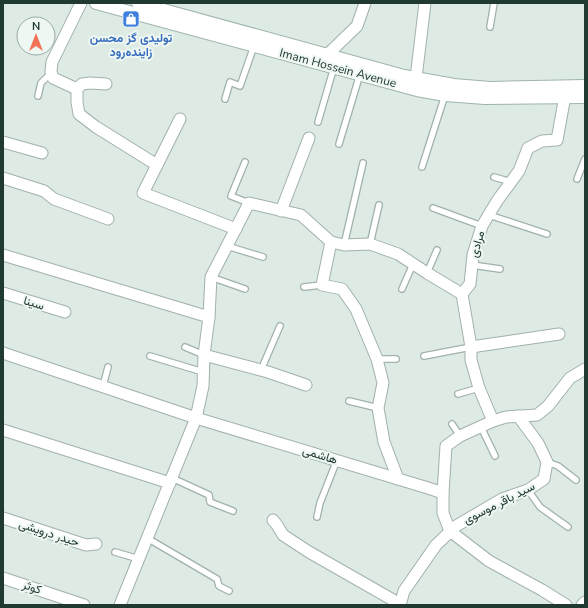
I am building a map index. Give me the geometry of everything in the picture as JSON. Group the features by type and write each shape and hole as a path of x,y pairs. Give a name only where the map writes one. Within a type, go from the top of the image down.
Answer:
{"main road":[{"name":"Imam Hossein Avenue","path":"96,3 254,46 328,62 454,85 490,88 585,86"},
{"name":"Imam Hossein Avenue","path":"138,3 328,62 360,74 417,90 445,95 486,98 565,96 585,97"}],"street":[{"path":"77,89 53,78 51,72 52,62 81,3"},
{"path":"328,62 357,26 366,3"},
{"path":"416,78 425,3"},
{"path":"106,84 90,82 82,84 77,89 79,114 96,127 157,165"},
{"name":"مرادی","path":"462,294 470,284 473,255 482,226 497,201 519,172 528,148 542,141 556,140 565,96"},
{"path":"180,119 143,192 236,229"},
{"path":"281,211 309,138"},
{"path":"3,142 42,153"},
{"path":"3,178 44,191 54,199 108,219"},
{"path":"120,605 196,418 203,386 204,355 209,317 211,277 248,203 301,215 331,242 344,245 370,244 398,254 462,294 471,347 471,360 479,388 493,421"},
{"path":"331,242 322,285 342,289 356,309 377,359 383,383 378,408 384,442 398,479"},
{"path":"3,255 209,317"},
{"name":"سینا","path":"3,293 65,312"},
{"path":"471,347 559,334"},
{"name":"هاشمی","path":"3,353 196,418 443,493"},
{"path":"204,355 268,372 306,385"},
{"path":"566,605 489,561 450,531 443,513 446,446 460,436 493,421 506,417 537,414 548,406 570,378 585,369"},
{"path":"518,416 538,443 547,462"},
{"path":"3,430 171,480"},
{"name":"سید باقر موسوی","path":"400,605 404,591 436,545 450,531 502,499 528,490 544,479 547,462"},
{"name":"حیدر درویشی","path":"3,518 86,545 96,544"},
{"path":"273,520 283,535 309,552 400,605"},
{"name":"کوثر","path":"3,578 84,605"},
{"path":"582,605 585,602"}],"lane":[{"path":"490,27 494,3"},
{"path":"225,99 230,82 240,86 254,46"},
{"path":"318,122 328,62"},
{"path":"38,96 41,83 51,72"},
{"path":"339,144 360,74"},
{"path":"422,167 445,95"},
{"path":"576,179 585,160"},
{"path":"245,162 231,196 248,203"},
{"path":"344,245 363,163"},
{"path":"494,177 511,182"},
{"path":"370,244 379,205"},
{"path":"433,208 482,226"},
{"path":"489,215 547,234"},
{"path":"226,246 263,257"},
{"path":"427,273 437,250"},
{"path":"402,289 413,264"},
{"path":"472,265 500,269"},
{"path":"211,277 245,289"},
{"path":"304,287 322,285"},
{"path":"261,370 280,326"},
{"path":"185,347 204,355"},
{"path":"424,356 471,347"},
{"path":"150,356 203,372"},
{"path":"377,359 396,359"},
{"path":"103,386 108,367"},
{"path":"458,394 479,388"},
{"path":"349,401 378,408"},
{"path":"452,424 460,436"},
{"path":"481,427 495,456"},
{"path":"317,517 320,503 337,460"},
{"path":"547,462 558,466 576,480"},
{"path":"171,480 209,495 210,502 232,511"},
{"path":"528,490 540,507 568,527"},
{"path":"147,538 217,579 219,586 229,591"},
{"path":"116,552 139,560"}],"place":[{"name":"تولیدی گز محسن زاینده‌رود","path":"131,19"}]}
